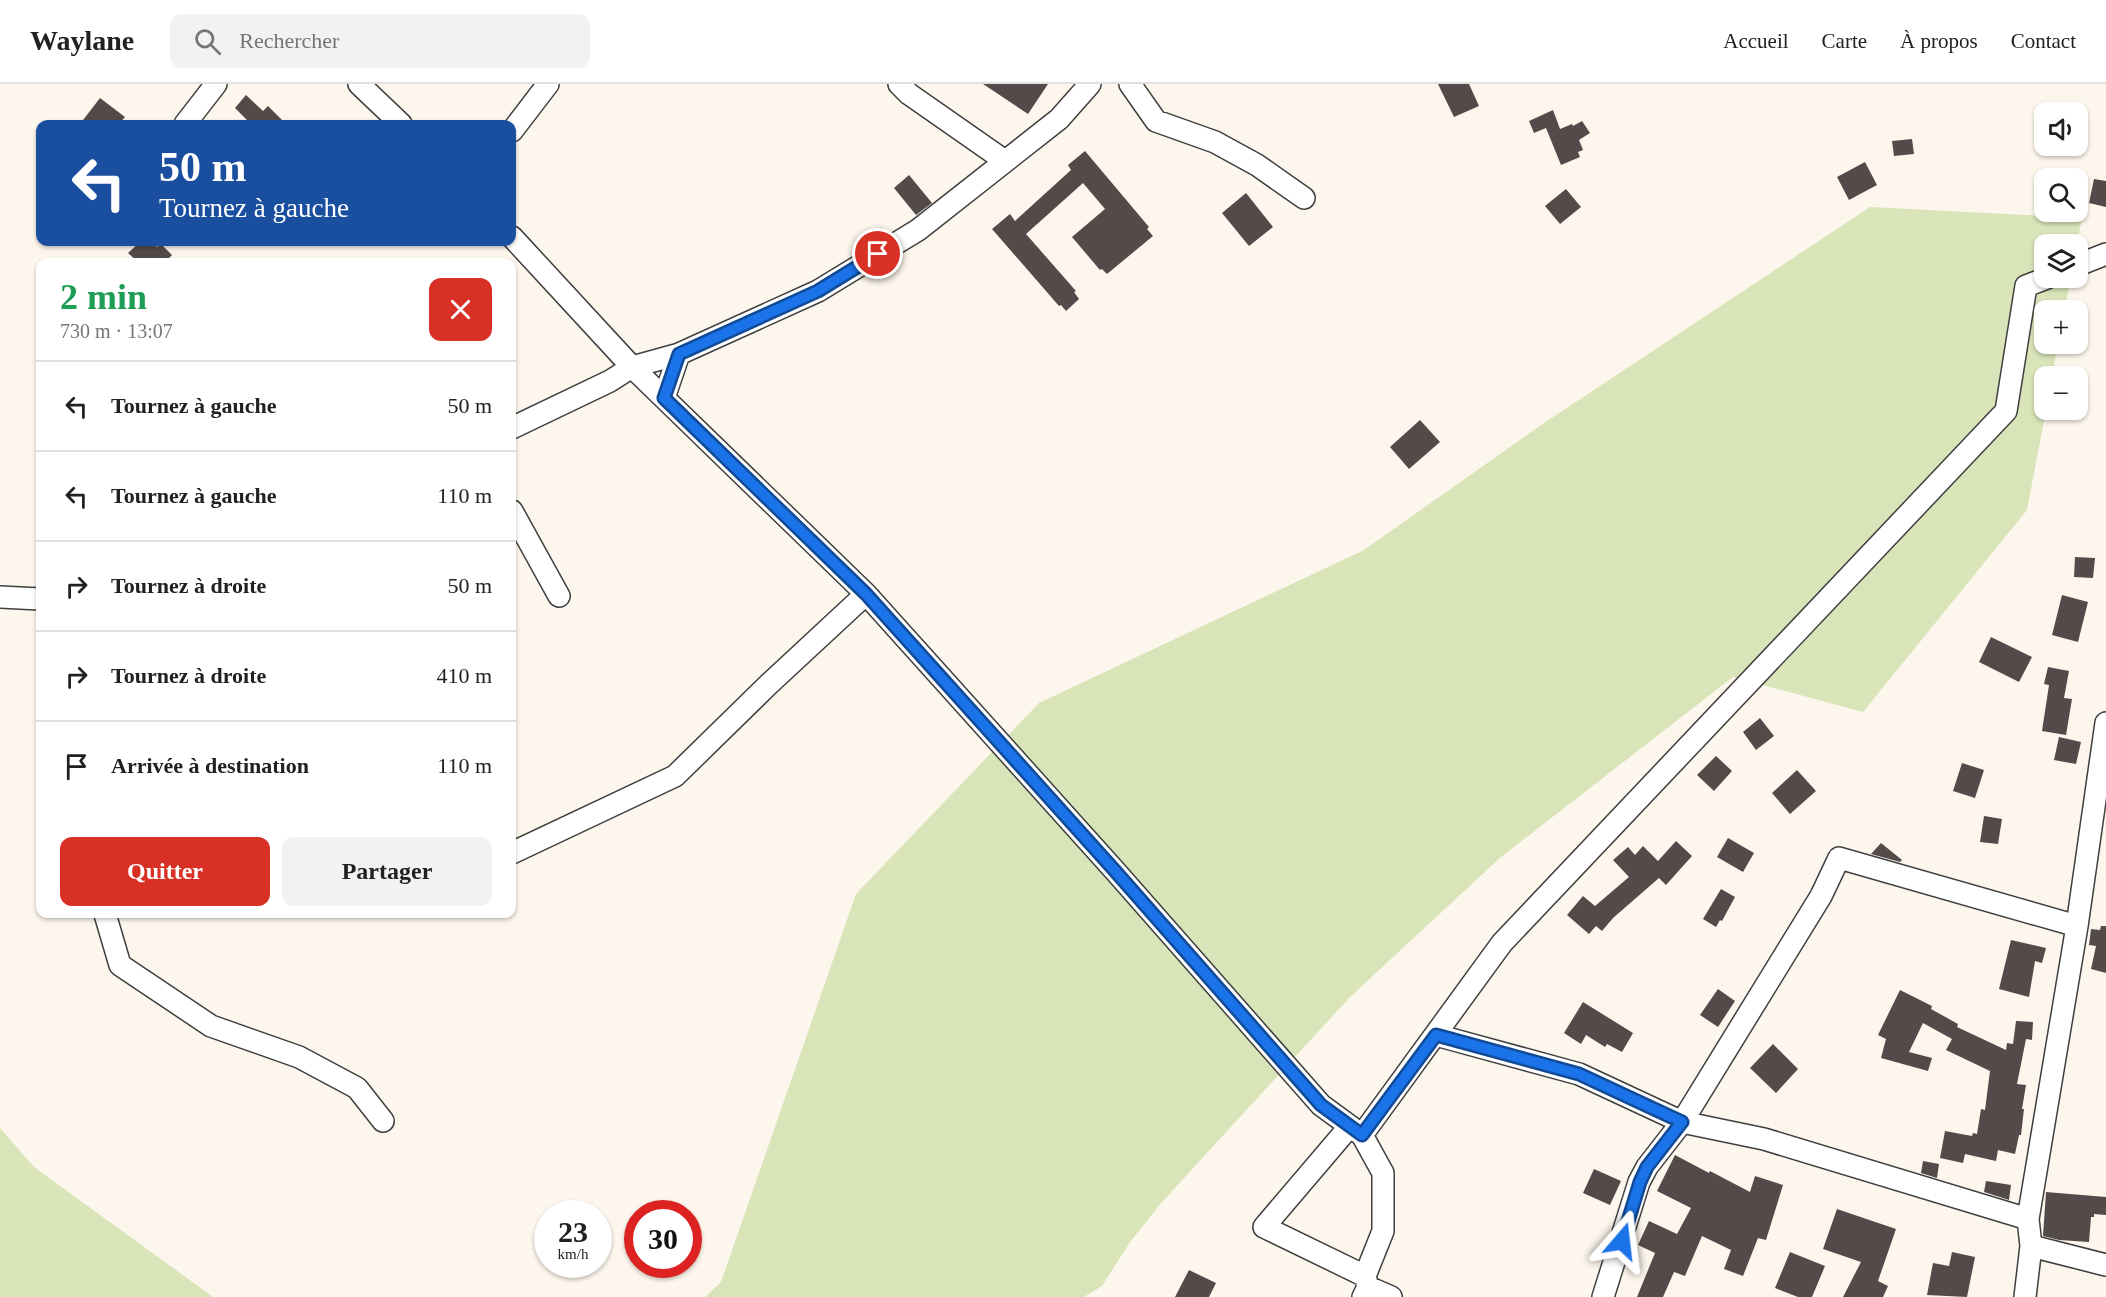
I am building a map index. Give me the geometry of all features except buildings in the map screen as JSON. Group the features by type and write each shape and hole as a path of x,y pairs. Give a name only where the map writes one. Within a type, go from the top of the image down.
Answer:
{"street":[{"path":"187,120 216,84"},
{"path":"359,84 397,120"},
{"path":"516,126 548,84"},
{"path":"899,84 909,94 1005,161"},
{"path":"516,426 610,381 632,367 679,354 818,291 918,230 1059,119 1090,84"},
{"path":"1130,84 1156,121 1215,142 1257,165 1304,198"},
{"path":"516,241 632,367 866,594 1116,872 1321,1105 1356,1131 1383,1173 1383,1231 1366,1287"},
{"path":"2088,261 2106,254"},
{"path":"1391,1297 1366,1287 1264,1227 1356,1131 1436,1035 1502,943 2006,411 2026,286 2034,283"},
{"path":"664,398 679,354"},
{"path":"516,518 559,596"},
{"path":"516,851 675,776 866,594"},
{"path":"0,597 36,599"},
{"path":"2025,1297 2031,1246 2028,1219 2077,926 2106,723"},
{"path":"1604,1297 1640,1182 1647,1167 1682,1122 1821,896 1839,858 2077,926"},
{"path":"106,918 120,965 211,1026 299,1057 357,1088 382,1121"},
{"path":"1436,1035 1579,1074 1682,1122 1764,1139 2028,1219"},
{"path":"2031,1246 2106,1265"}],"green space":[{"path":"1870,207 2034,216 2034,222 2081,222 2079,234 2034,234 2034,288 2069,288 2066,300 2034,300 2034,354 2056,354 2054,366 2034,366 2034,420 2044,420 2027,510 1863,712 1733,677 1501,857 1350,997 1162,1202 1130,1242 1102,1286 1084,1297 705,1297 721,1282 856,894 1039,703 1364,550 1544,423"},
{"path":"0,1128 34,1167 213,1297 0,1297"}],"route":[{"path":"878,254 818,291 679,354 664,398 866,594 1116,872 1321,1105 1362,1135 1436,1035 1579,1074 1682,1122 1647,1167 1640,1182 1622,1241"}]}
